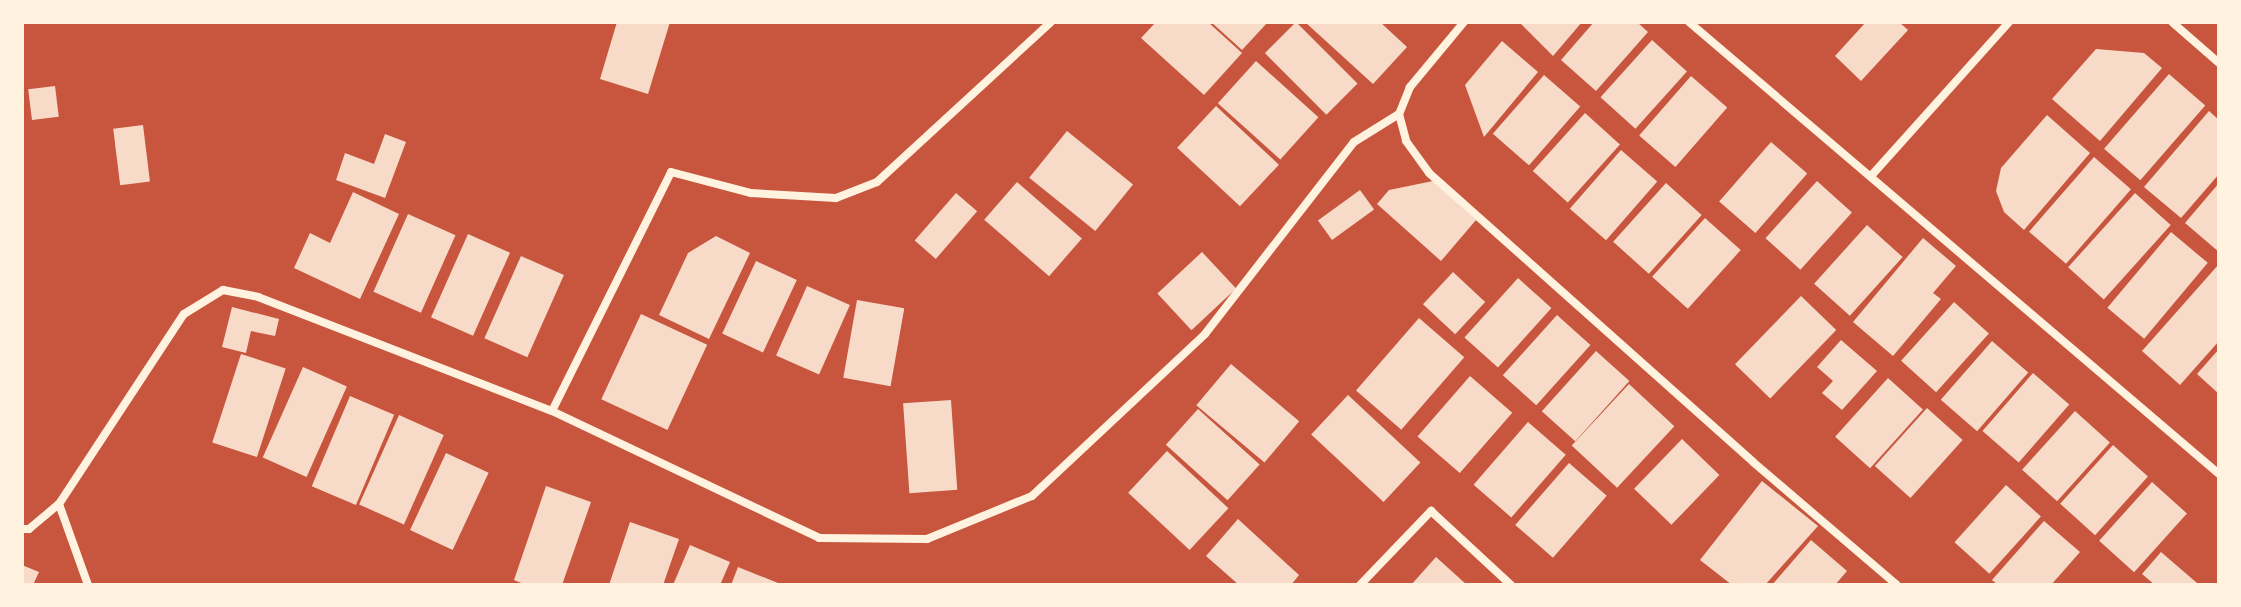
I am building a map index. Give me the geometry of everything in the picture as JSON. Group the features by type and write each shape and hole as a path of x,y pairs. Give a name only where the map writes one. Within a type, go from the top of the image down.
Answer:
{"street":[{"path":"552,411 671,172 751,193 836,198 877,182 1051,22"},
{"path":"22,529 29,529 59,504 184,314 223,290 258,297 552,411 819,538 927,539 1032,496 1205,334 1354,142 1399,114 1410,87 1464,22"},
{"path":"1689,22 2219,474"},
{"path":"1871,176 2009,22"},
{"path":"2172,22 2219,63"},
{"path":"1399,114 1406,141 1429,173 1741,452 1897,585"},
{"path":"59,504 88,585"},
{"path":"1360,585 1431,511 1511,585"}],"building":[{"path":"617,22 670,22 648,94 600,79"},
{"path":"1156,22 1208,22 1242,53 1204,95 1141,38"},
{"path":"1211,22 1268,22 1242,50"},
{"path":"1296,22 1358,84 1326,115 1265,53"},
{"path":"1305,22 1380,22 1407,47 1373,84"},
{"path":"1519,22 1582,22 1553,56"},
{"path":"1594,22 1637,22 1648,32 1596,91 1561,60"},
{"path":"1866,22 1899,22 1908,30 1861,81 1835,56"},
{"path":"1652,40 1687,71 1635,129 1600,97"},
{"path":"1502,41 1538,72 1484,137 1465,85"},
{"path":"2096,49 2144,53 2162,68 2100,141 2052,99"},
{"path":"1256,61 1318,117 1280,160 1218,103"},
{"path":"2169,74 2205,105 2140,180 2104,149"},
{"path":"1544,75 1580,106 1529,165 1493,134"},
{"path":"1691,76 1727,107 1675,167 1639,136"},
{"path":"55,86 59,117 32,120 28,89"},
{"path":"1216,106 1279,165 1240,206 1177,148"},
{"path":"2209,111 2219,120 2219,174 2181,218 2144,187"},
{"path":"1585,113 1620,144 1568,202 1533,171"},
{"path":"2047,115 2090,153 2024,230 2004,212 1996,191 2001,168"},
{"path":"143,125 150,182 120,185 113,129"},
{"path":"1067,131 1133,184 1095,231 1029,178"},
{"path":"385,134 406,142 385,198 336,180 345,153 374,164"},
{"path":"1771,142 1807,173 1755,233 1719,202"},
{"path":"1621,150 1657,181 1606,240 1570,209"},
{"path":"2094,157 2131,189 2066,264 2029,232"},
{"path":"1433,181 1476,220 1441,261 1377,204 1389,190"},
{"path":"1817,181 1852,212 1800,270 1765,238"},
{"path":"1017,182 1082,238 1049,276 984,220"},
{"path":"1666,183 1702,215 1649,274 1613,242"},
{"path":"2219,183 2219,252 2185,223"},
{"path":"1360,190 1374,209 1332,240 1318,221"},
{"path":"353,192 399,214 360,299 294,268 310,233 330,243"},
{"path":"956,193 977,211 936,259 915,241"},
{"path":"2135,193 2171,225 2104,299 2068,267"},
{"path":"408,214 456,235 421,313 373,292"},
{"path":"1705,218 1741,250 1688,309 1652,277"},
{"path":"1867,225 1903,257 1850,316 1814,284"},
{"path":"2171,232 2208,263 2144,339 2107,308"},
{"path":"468,234 510,253 473,336 431,317"},
{"path":"716,236 750,253 709,339 659,315 688,253"},
{"path":"1923,238 1956,266 1933,293 1941,299 1893,356 1853,322"},
{"path":"1202,252 1236,289 1191,330 1157,294"},
{"path":"521,256 564,275 527,357 484,338"},
{"path":"756,261 797,280 763,353 722,334"},
{"path":"2219,264 2219,341 2180,385 2142,351"},
{"path":"1453,272 1485,302 1455,334 1423,304"},
{"path":"1518,278 1551,308 1498,368 1464,337"},
{"path":"807,286 850,305 819,375 776,355"},
{"path":"1801,296 1836,330 1770,398 1735,364"},
{"path":"857,300 904,308 891,386 843,378"},
{"path":"1954,302 1989,333 1936,392 1901,361"},
{"path":"232,307 279,319 275,336 251,331 246,353 222,347"},
{"path":"641,314 707,345 667,430 601,399"},
{"path":"1557,315 1590,345 1536,405 1503,375"},
{"path":"1419,318 1464,357 1401,430 1356,390"},
{"path":"1841,340 1877,371 1842,410 1822,393 1833,381 1817,367"},
{"path":"1992,341 2028,372 1977,431 1941,400"},
{"path":"2219,349 2219,394 2197,374"},
{"path":"1596,351 1629,381 1575,441 1542,411"},
{"path":"241,354 286,369 257,457 212,442"},
{"path":"1231,364 1299,421 1264,463 1196,405"},
{"path":"303,367 347,387 307,477 263,457"},
{"path":"2033,373 2069,404 2019,463 1982,431"},
{"path":"1470,376 1512,413 1460,473 1418,436"},
{"path":"1888,378 1923,409 1870,468 1835,437"},
{"path":"1629,384 1674,426 1617,488 1572,445"},
{"path":"1348,395 1420,463 1384,502 1311,434"},
{"path":"350,396 394,415 356,505 312,486"},
{"path":"951,400 957,490 909,493 903,403"},
{"path":"1927,408 1963,440 1910,498 1875,466"},
{"path":"1198,409 1260,465 1228,500 1166,445"},
{"path":"2075,411 2110,442 2057,501 2022,470"},
{"path":"399,415 444,435 404,524 359,505"},
{"path":"1528,422 1566,455 1511,517 1474,485"},
{"path":"1682,439 1719,475 1671,525 1634,489"},
{"path":"2113,445 2148,476 2095,535 2060,504"},
{"path":"1167,451 1228,508 1190,550 1128,493"},
{"path":"446,453 489,473 453,550 410,530"},
{"path":"1569,463 1607,496 1553,558 1515,525"},
{"path":"1762,481 1818,526 1765,585 1732,585 1700,560"},
{"path":"2152,482 2187,513 2134,572 2099,541"},
{"path":"2006,485 2041,516 1989,574 1954,542"},
{"path":"546,486 591,502 562,585 526,585 514,580"},
{"path":"1238,519 1299,575 1291,585 1239,585 1206,556"},
{"path":"2044,521 2080,552 2051,585 1998,585 1992,580"},
{"path":"630,522 679,539 663,585 609,585"},
{"path":"1811,540 1847,571 1835,585 1772,585"},
{"path":"690,545 730,562 720,585 673,585"},
{"path":"2161,552 2196,585 2155,585 2142,574"},
{"path":"1436,557 1467,585 1411,585"},
{"path":"22,565 39,572 33,585 22,585"},
{"path":"738,567 783,585 731,585"}]}
